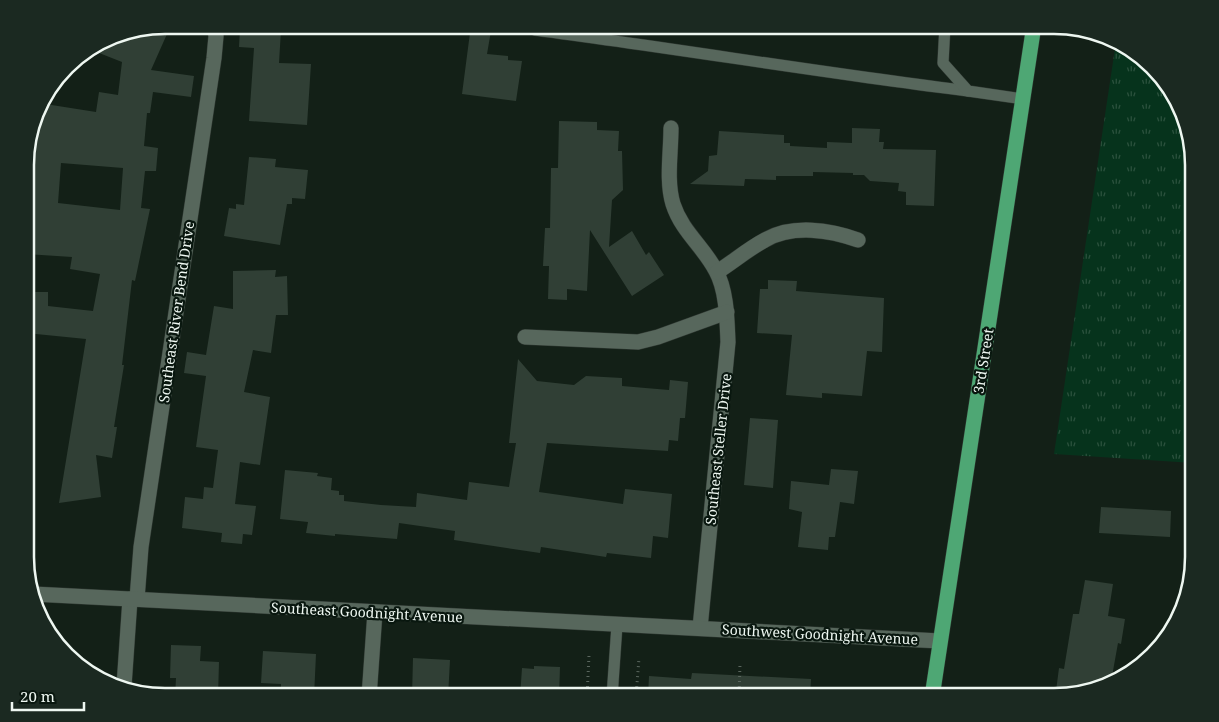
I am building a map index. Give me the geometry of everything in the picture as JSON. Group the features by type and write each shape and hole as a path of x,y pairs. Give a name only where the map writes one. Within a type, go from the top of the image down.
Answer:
{"highway":[{"name":"3rd Street","path":"933,688 1033,34"}],"street":[{"name":"Southeast River Bend Drive","path":"124,682 133,599 214,58 216,34"},
{"path":"671,128 670,185 673,204 684,230 717,272 765,240 780,234 808,230 839,233 858,240"},
{"name":"Southeast Steller Drive","path":"700,628 728,342 727,312 717,272"},
{"path":"525,337 638,342 658,337 727,312"},
{"name":"Southeast Goodnight Avenue","path":"39,594 700,628"},
{"path":"370,688 374,612"},
{"name":"Southwest Goodnight Avenue","path":"700,628 940,641"}],"lane":[{"path":"567,34 675,48 849,76 1023,99"},
{"path":"945,34 943,64 968,91"},
{"path":"613,688 617,625"}],"path":[{"path":"588,688 590,656"},
{"path":"637,688 639,658"},
{"path":"739,688 740,664"}],"green space":[{"path":"1115,49 1134,61 1158,85 1172,107 1183,139 1185,156 1185,462 1054,454"}],"building":[{"path":"167,34 151,70 194,76 191,97 153,92 150,113 147,113 144,146 158,148 156,171 145,171 141,208 150,209 135,281 132,280 122,365 124,365 114,427 117,427 112,458 96,455 101,497 59,503 86,339 34,334 34,292 48,292 48,306 93,311 100,274 70,269 72,257 34,255 35,148 38,131 49,105 96,112 99,92 118,95 122,62 97,52 131,38","holes":["61,163 123,168 120,210 58,203"]},
{"path":"240,34 281,34 279,63 311,64 307,125 249,121 254,48 239,47"},
{"path":"470,34 490,34 487,54 508,56 508,60 522,61 516,101 462,94"},
{"path":"559,121 597,122 597,130 619,131 618,151 622,151 623,190 612,200 609,247 632,231 646,255 649,252 664,275 632,296 590,230 587,291 567,289 567,300 548,299 549,266 543,266 545,228 550,228 551,168 558,168"},
{"path":"852,128 880,129 879,142 884,142 883,149 936,150 934,206 906,205 906,192 898,191 899,183 870,181 864,175 853,175 853,173 813,172 813,176 776,176 776,180 745,179 744,186 690,184 708,171 709,156 717,155 719,131 784,135 784,143 790,143 790,146 827,148 827,142 852,143"},
{"path":"249,157 276,159 275,167 308,170 305,199 292,198 292,204 287,204 280,245 224,236 229,208 236,209 236,204 244,205"},
{"path":"276,270 275,277 287,276 288,315 276,315 271,353 253,350 244,392 270,397 260,465 240,462 235,504 256,506 252,535 243,534 242,544 221,542 222,533 182,528 185,497 203,499 204,487 213,488 218,450 196,447 206,376 184,373 187,352 206,355 214,306 233,309 233,271"},
{"path":"768,280 797,281 796,291 884,298 882,352 867,351 862,396 822,393 822,398 786,395 792,335 757,333 760,289 768,289"},
{"path":"518,359 537,381 574,385 586,376 622,378 622,386 669,390 670,380 688,382 685,418 680,418 678,441 669,440 668,451 547,443 539,492 623,504 625,489 672,494 668,538 653,536 651,558 607,553 606,557 541,547 540,553 454,540 455,531 399,523 397,539 306,533 308,522 280,519 285,470 318,473 317,476 332,478 331,490 339,491 339,495 344,495 344,501 381,505 416,507 417,493 467,500 469,482 509,487 516,443 509,443"},
{"path":"750,418 778,420 773,488 744,485"},
{"path":"831,469 858,471 854,504 840,502 835,537 829,537 828,550 798,547 802,512 789,509 791,481 829,485"},
{"path":"1101,507 1171,511 1170,537 1099,533"},
{"path":"1085,580 1113,584 1108,616 1125,619 1121,644 1118,643 1112,675 1080,686 1056,688 1059,668 1064,669 1073,614 1079,614"},
{"path":"171,645 201,646 200,661 219,662 218,688 175,688 176,678 170,678"},
{"path":"263,651 316,654 314,688 281,688 281,684 261,683"},
{"path":"413,658 450,660 448,688 412,688"},
{"path":"534,666 560,667 559,688 521,688 522,668 534,669"},
{"path":"692,673 811,679 810,688 648,688 649,676 691,679"}]}
